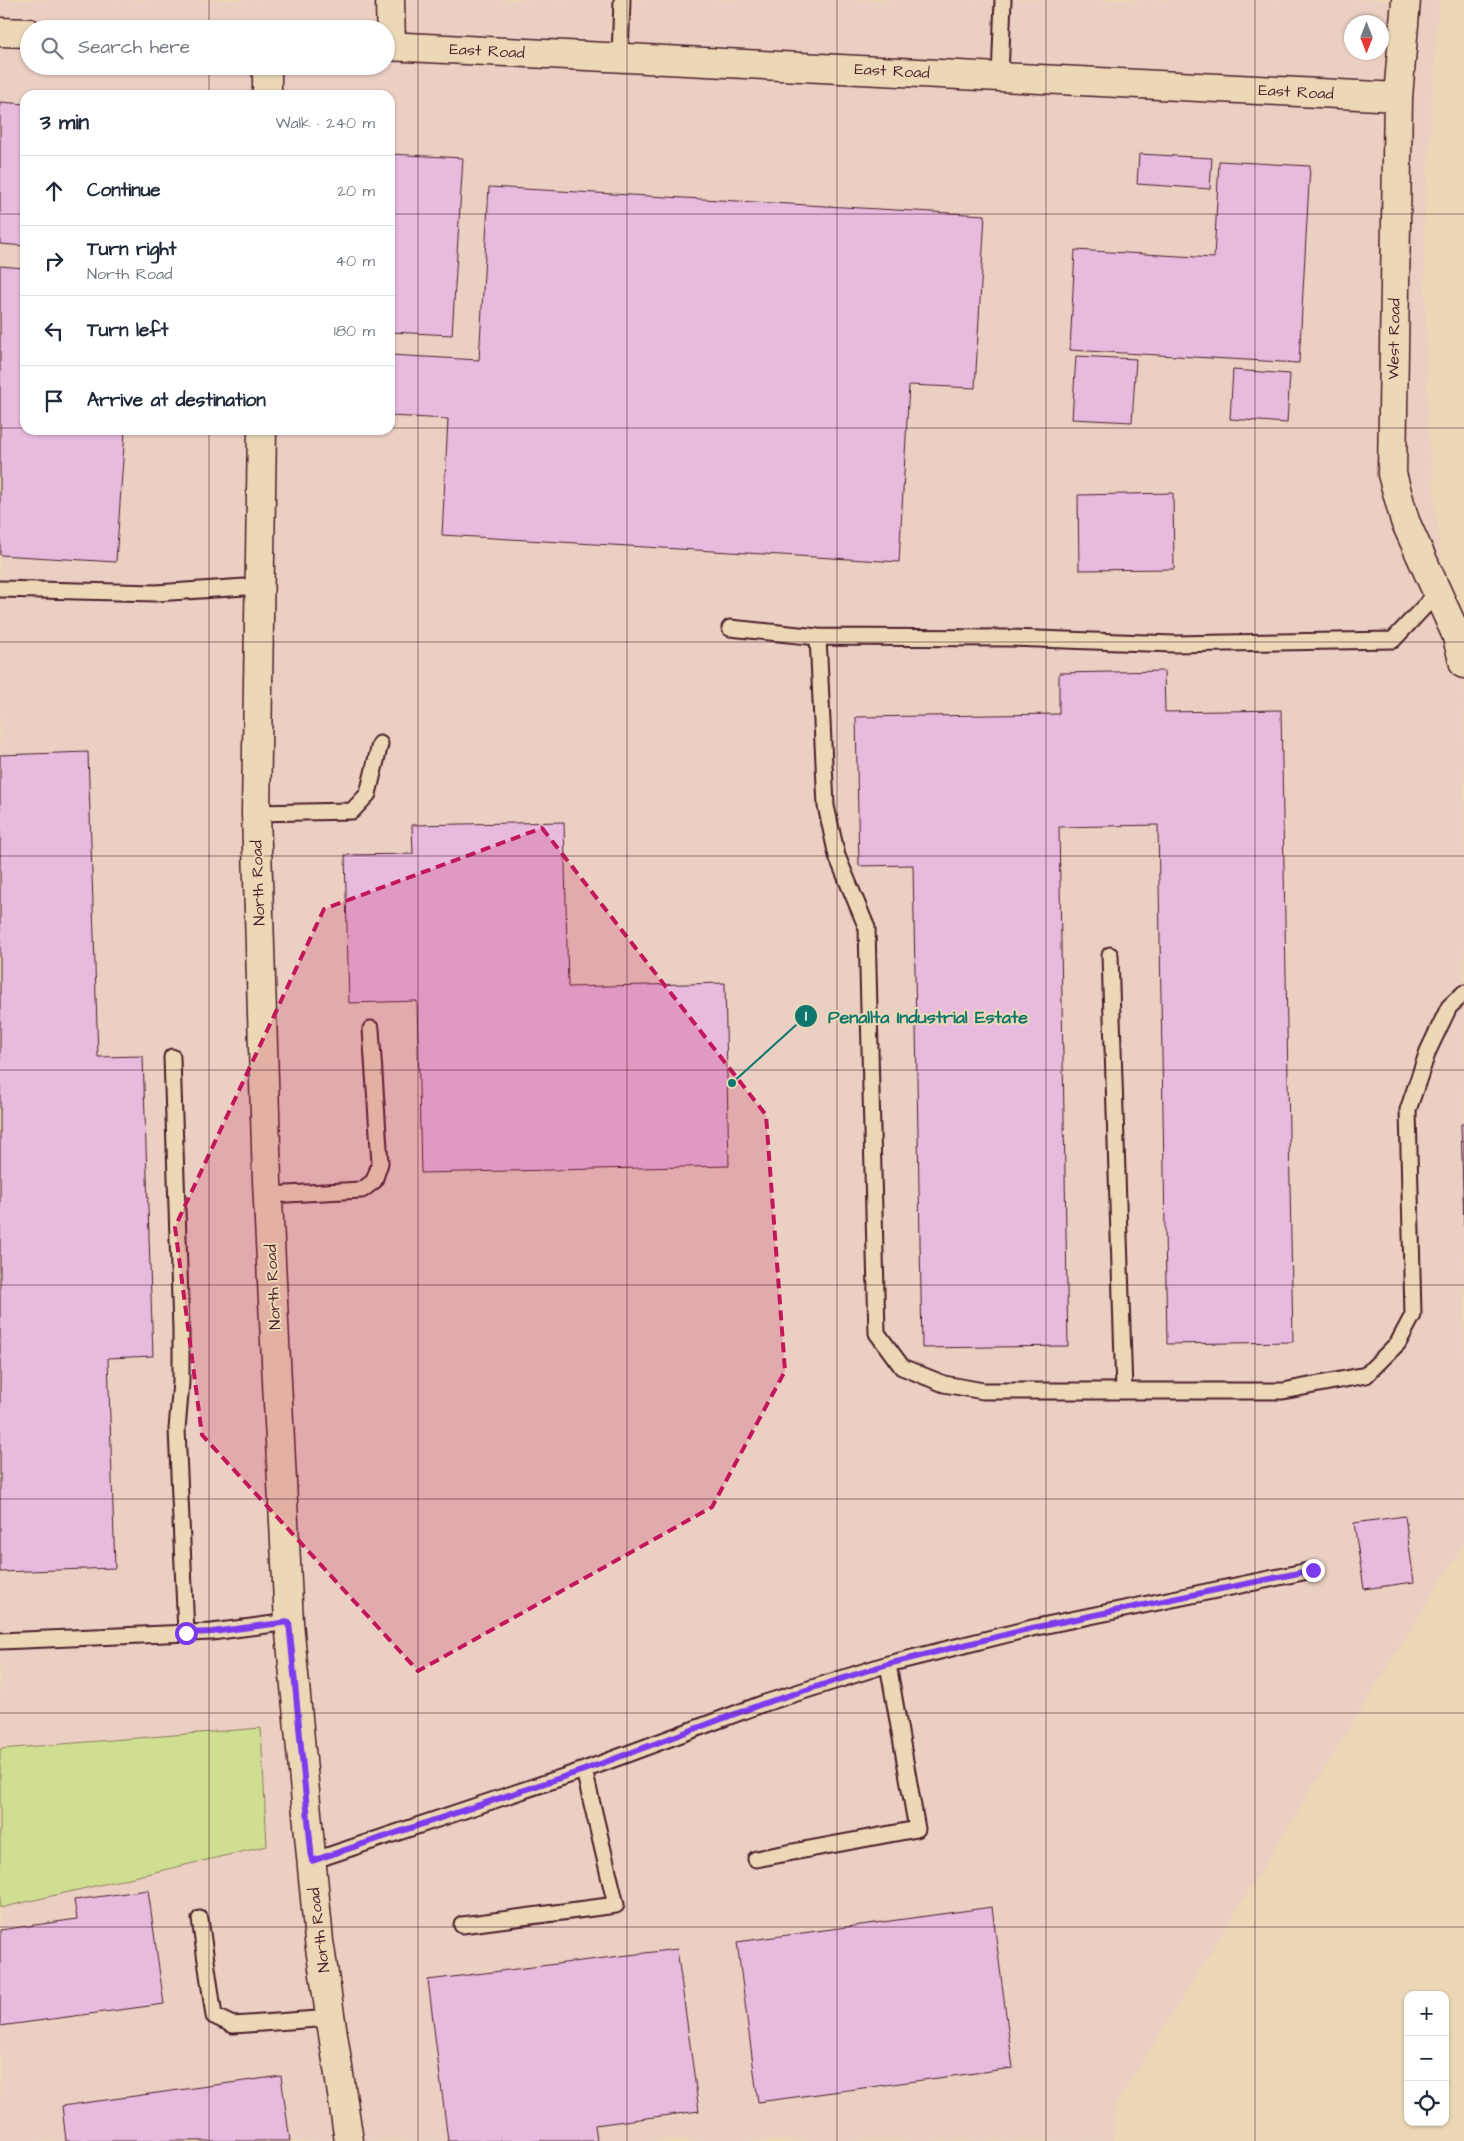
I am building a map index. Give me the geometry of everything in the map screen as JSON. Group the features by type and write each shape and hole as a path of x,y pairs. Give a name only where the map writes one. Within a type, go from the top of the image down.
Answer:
{"street":[{"path":"390,0 390,20"},
{"name":"West Road","path":"1406,0 1398,97 1392,474 1405,521 1456,634 1464,664"},
{"path":"0,32 20,33"},
{"name":"East Road","path":"395,46 1398,97"},
{"path":"267,75 267,90"},
{"name":"North Road","path":"262,435 256,812 268,1195 289,1622 319,1941 349,2141"}],"lane":[{"path":"620,57 622,0"},
{"path":"1000,77 1003,0"},
{"path":"0,588 156,593 260,586"},
{"path":"730,628 818,637 1011,638 1174,644 1393,640 1438,592"},
{"path":"818,637 826,806 837,856 867,928 877,1333 902,1367 944,1384 983,1391 1283,1391 1366,1375 1398,1343 1413,1315 1408,1110 1428,1051 1449,1006 1464,993"},
{"path":"256,812 352,811 368,794 380,744"},
{"path":"1110,955 1124,1391"},
{"path":"268,1195 362,1190 374,1181 380,1163 371,1029"},
{"path":"172,1057 181,1329 181,1382 177,1429 186,1633"},
{"path":"312,1861 584,1770 762,1704 888,1664 1032,1628 1313,1570"},
{"path":"0,1641 212,1632 289,1622"},
{"path":"756,1859 917,1829 888,1664"},
{"path":"462,1925 616,1905 584,1770"},
{"path":"200,1919 214,2016 233,2025 331,2018"}],"highlighted area":[{"path":"542,828 766,1115 785,1371 712,1507 418,1671 202,1435 175,1227 324,909"}],"shaded area":[{"path":"0,0 1439,0 1424,224 1428,428 1441,558 1464,621 1464,1544 1115,2106 1114,2141 0,2141"}],"green space":[{"path":"261,1728 267,1846 0,1908 0,1749"}],"building":[{"path":"0,102 20,104 20,246 0,244"},
{"path":"395,154 463,158 452,335 395,332"},
{"path":"1139,154 1212,158 1210,189 1137,184"},
{"path":"1219,161 1310,166 1299,363 1070,350 1075,250 1214,258"},
{"path":"489,187 985,215 975,388 909,385 899,562 442,535 448,419 395,416 395,355 479,360"},
{"path":"0,266 20,268 20,435 125,435 116,562 0,555"},
{"path":"1076,356 1136,359 1132,422 1072,419"},
{"path":"1233,370 1290,374 1287,423 1230,419"},
{"path":"1173,493 1174,569 1079,570 1078,495"},
{"path":"1164,671 1165,712 1281,710 1293,1342 1167,1344 1158,825 1059,827 1068,1346 922,1348 913,865 859,866 856,717 1059,714 1059,673"},
{"path":"88,752 98,1057 143,1056 153,1356 108,1358 115,1568 0,1572 0,755"},
{"path":"564,822 568,987 725,983 729,1166 421,1173 417,1001 349,1003 345,855 413,854 412,825"},
{"path":"1461,1124 1464,1124 1464,1226"},
{"path":"1405,1516 1414,1582 1364,1589 1354,1523"},
{"path":"148,1890 164,2004 0,2026 0,1930 77,1919 74,1900"},
{"path":"992,1907 1013,2068 758,2102 737,1942"},
{"path":"677,1949 699,2111 595,2125 597,2141 448,2141 428,1980"},
{"path":"281,2076 290,2141 66,2141 62,2106"}],"place":[{"name":"Penallta Industrial Estate","path":"732,1083"}],"route":[{"path":"186,1633 212,1632 289,1622 312,1861 584,1770 762,1704 888,1664 1032,1628 1313,1570"}]}
